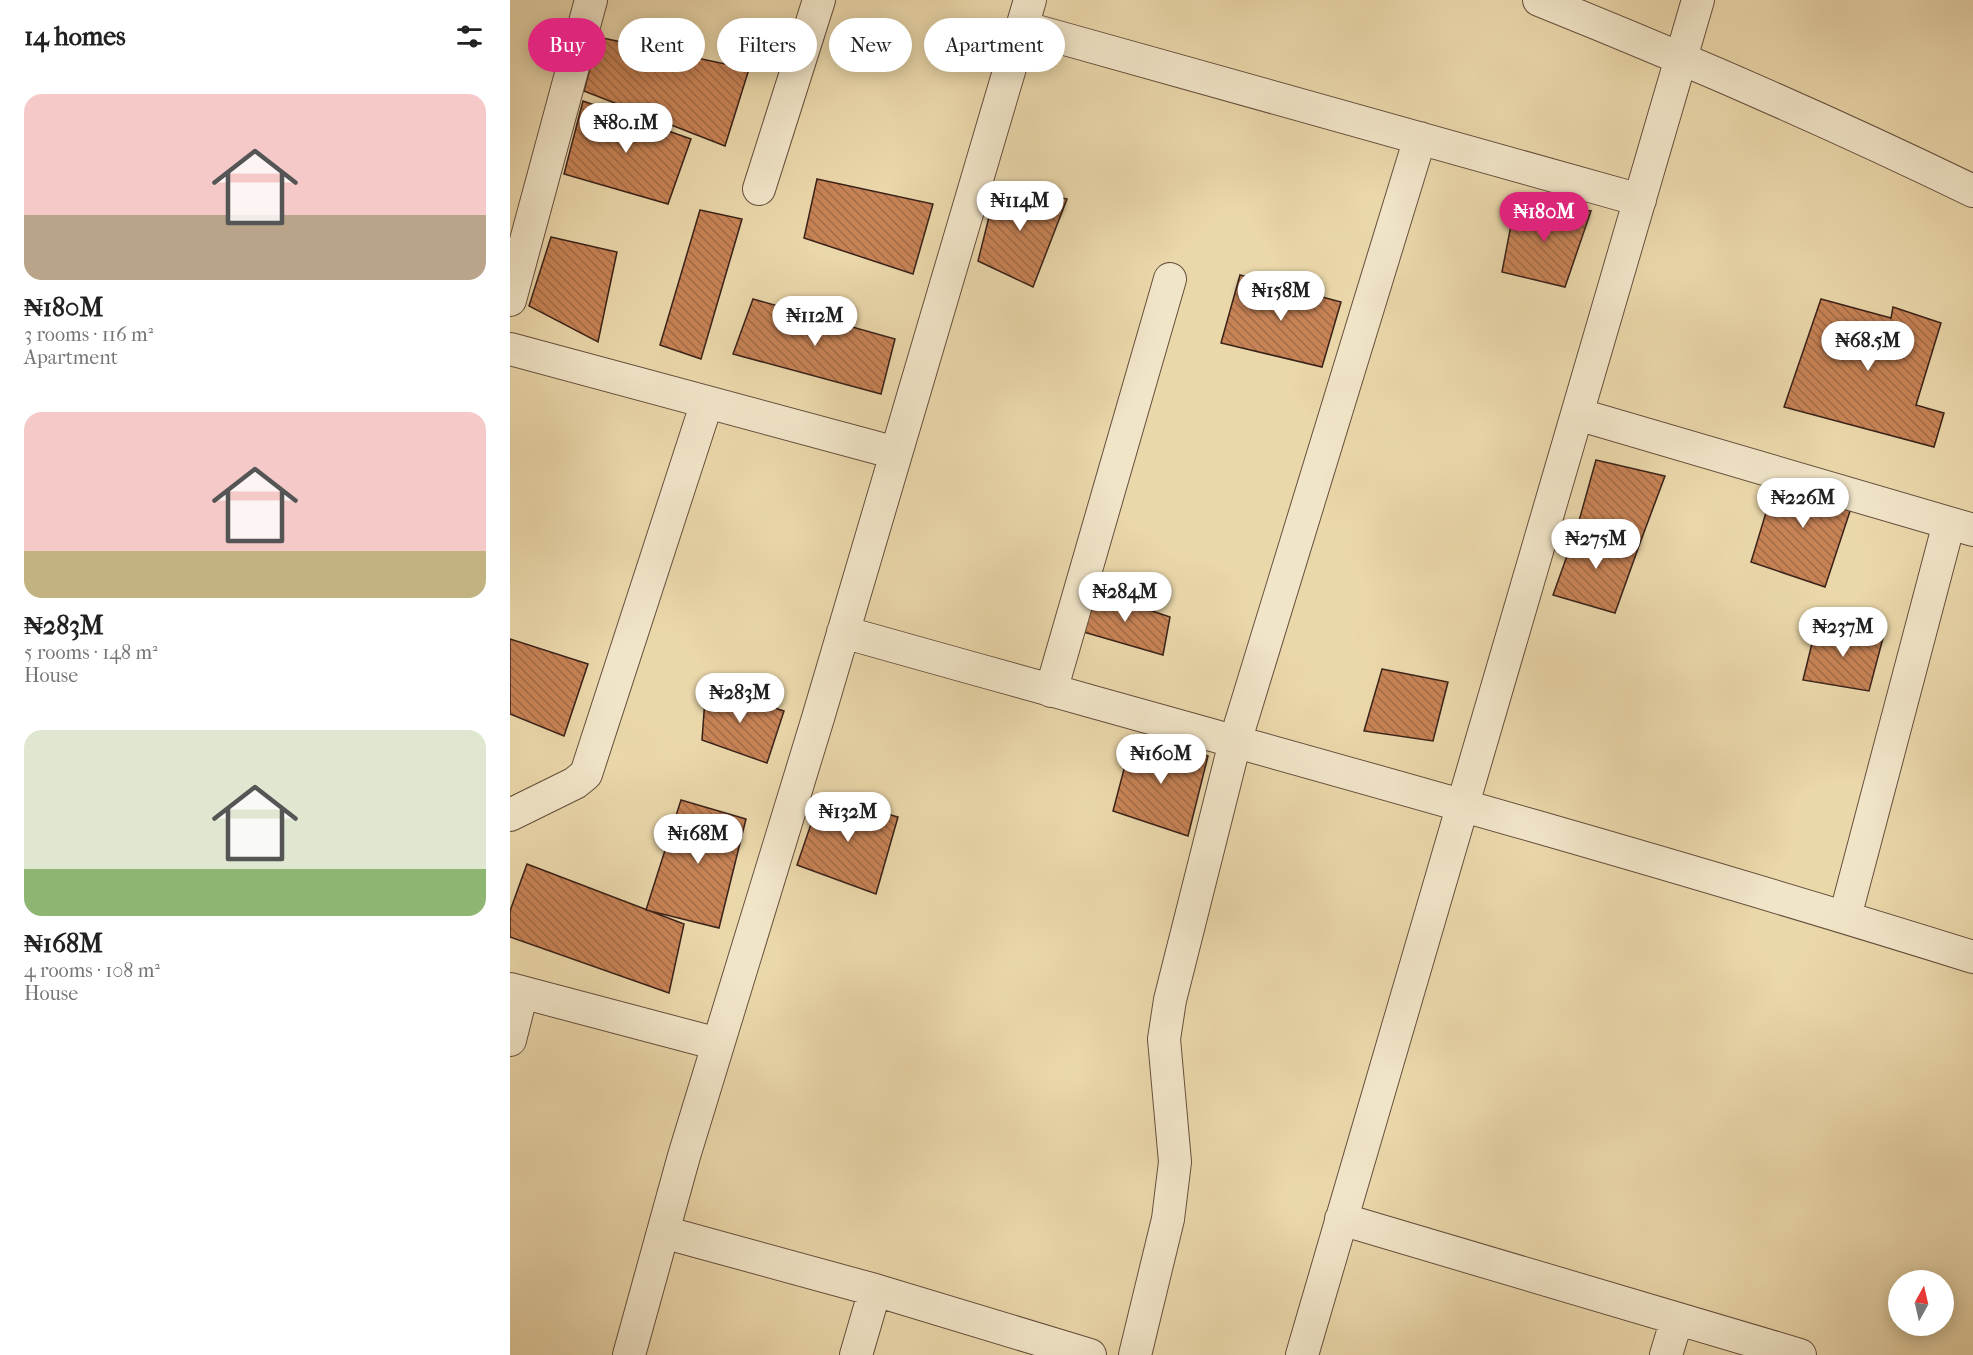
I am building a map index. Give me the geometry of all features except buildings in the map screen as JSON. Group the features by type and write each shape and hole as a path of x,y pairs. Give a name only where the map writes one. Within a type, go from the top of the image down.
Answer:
{"street":[{"path":"510,300 591,0"},
{"path":"759,189 819,0"},
{"path":"1539,0 1682,57 1793,106 1973,191"},
{"path":"1302,1355 1698,0"},
{"path":"629,1355 718,1044 1026,14 1420,138 1640,200"},
{"path":"1135,1355 1168,1219 1175,1162 1164,1039 1170,1000 1234,742 1420,138"},
{"path":"1051,691 1170,279"},
{"path":"510,349 896,453"},
{"path":"510,815 575,783 586,774 707,402"},
{"path":"1577,414 1961,526 1845,917"},
{"path":"843,632 1462,806 1845,917 1973,957"},
{"path":"510,1040 516,991 718,1044"},
{"path":"1341,1219 1800,1355"},
{"path":"663,1232 875,1290 1079,1354"},
{"path":"856,1355 875,1290"},
{"path":"1666,1355 1677,1318"}]}
